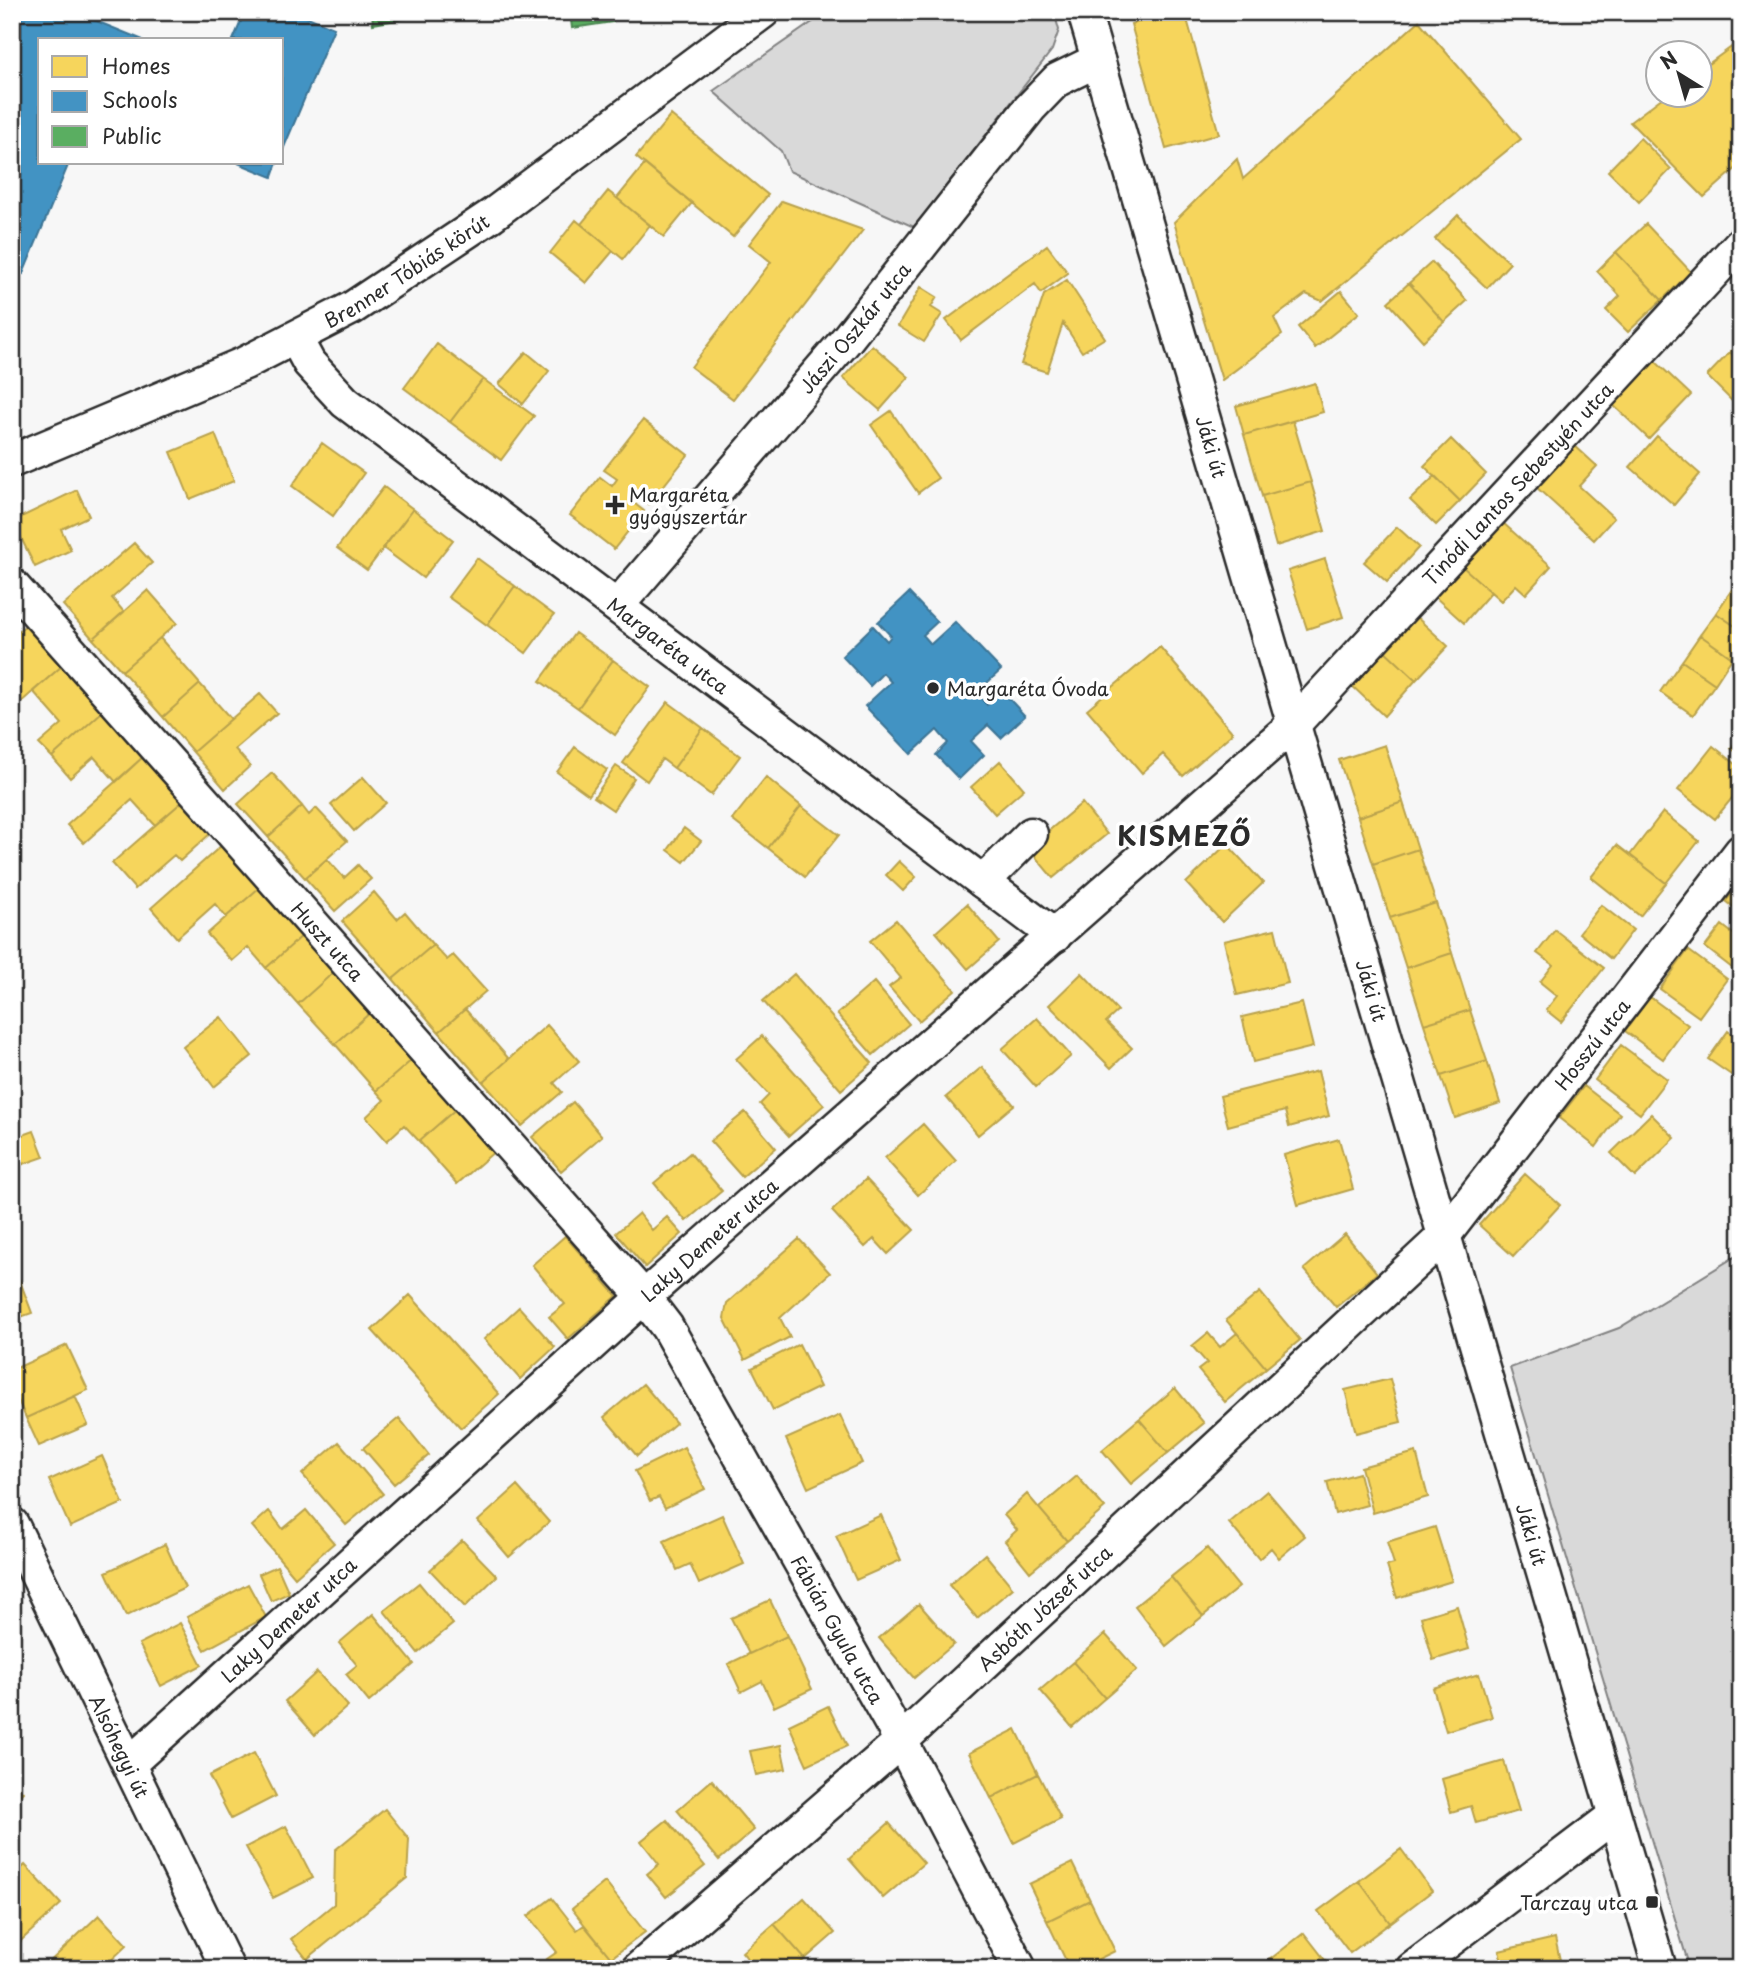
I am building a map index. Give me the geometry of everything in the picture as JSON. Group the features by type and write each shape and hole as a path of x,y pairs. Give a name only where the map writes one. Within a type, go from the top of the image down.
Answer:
{"street":[{"name":"Brenner Tóbiás körút","path":"12,461 296,339 352,309 462,236 763,12"},
{"name":"Jáki út","path":"1084,12 1296,723 1443,1237 1660,1969"},
{"name":"Jászi Oszkár utca","path":"617,606 848,339 1030,108 1057,80 1098,60"},
{"name":"Tinódi Lantos Sebestyén utca","path":"1296,723 1741,243"},
{"name":"Margaréta utca","path":"296,339 309,363 345,402 1055,936"},
{"name":"Huszt utca","path":"12,585 644,1297"},
{"name":"Laky Demeter utca","path":"129,1763 644,1297 1296,723"},
{"path":"983,882 1031,834"},
{"name":"Hosszú utca","path":"1443,1237 1741,851"},
{"name":"Asbóth József utca","path":"638,1969 901,1741 1443,1237"},
{"name":"Fábián Gyula utca","path":"644,1297 667,1327 901,1741 1020,1969"},
{"name":"Alsóhegyi út","path":"12,1524 228,1969"},
{"path":"1412,1969 1614,1816"}],"shaded area":[{"path":"827,12 1054,12 1059,30 1052,50 914,227 789,171 781,151 713,91"},
{"path":"1741,1253 1741,1969 1690,1969 1510,1368 1619,1328"}],"building: Homes":[{"path":"1174,12 1185,12 1219,134 1166,149 1131,24"},
{"path":"1419,21 1521,139 1322,301 1306,294 1274,318 1282,335 1222,380 1174,222 1237,159 1243,179"},
{"path":"1741,40 1741,164 1704,197 1630,122 1648,108 1714,108 1714,60"},
{"path":"671,115 768,195 733,237 636,157"},
{"path":"1640,138 1671,169 1639,202 1608,171"},
{"path":"645,164 692,203 664,237 617,198"},
{"path":"608,191 650,225 623,259 581,224"},
{"path":"782,201 863,230 733,399 691,367 771,262 749,244"},
{"path":"1458,215 1510,263 1487,288 1435,239"},
{"path":"576,220 613,251 586,283 550,253"},
{"path":"1646,224 1691,272 1662,300 1616,252"},
{"path":"1047,245 1068,273 1041,293 1035,284 961,340 946,320"},
{"path":"1616,252 1662,300 1628,332 1606,310 1620,296 1597,271"},
{"path":"1432,262 1467,301 1444,322 1409,283"},
{"path":"1067,280 1105,338 1082,352 1063,323 1047,372 1021,364 1044,295"},
{"path":"1409,283 1444,322 1423,341 1388,302"},
{"path":"921,287 937,297 931,307 942,314 924,342 898,326"},
{"path":"1341,291 1359,313 1315,348 1298,327"},
{"path":"1741,342 1741,363 1730,352"},
{"path":"437,344 483,379 450,422 404,388"},
{"path":"872,345 909,377 880,410 843,378"},
{"path":"526,352 549,371 523,404 499,384"},
{"path":"1730,352 1741,363 1741,410 1707,376"},
{"path":"1655,361 1691,395 1649,439 1613,405"},
{"path":"483,379 534,416 501,460 450,422"},
{"path":"1315,383 1323,412 1244,435 1236,406"},
{"path":"891,411 938,478 918,493 871,425"},
{"path":"643,420 688,455 649,504 641,498 635,504 644,511 614,549 570,515 600,477 612,486 617,479 604,470"},
{"path":"1293,421 1311,482 1262,496 1244,435"},
{"path":"215,434 234,481 190,499 171,452"},
{"path":"1657,436 1700,474 1674,505 1630,467"},
{"path":"1451,439 1486,474 1460,501 1424,466"},
{"path":"322,443 364,473 333,516 292,486"},
{"path":"1574,445 1597,466 1579,486 1614,518 1594,540 1536,487"},
{"path":"1435,476 1460,501 1436,525 1410,500"},
{"path":"1311,482 1325,531 1276,546 1262,496"},
{"path":"384,487 413,509 367,570 337,548"},
{"path":"77,490 89,516 61,529 71,550 35,567 13,521"},
{"path":"413,509 453,540 423,578 383,548"},
{"path":"1502,522 1551,566 1526,594 1516,585 1501,601 1463,567"},
{"path":"1397,527 1419,547 1387,582 1364,562"},
{"path":"134,543 152,563 112,598 124,612 93,639 63,605"},
{"path":"477,558 515,586 487,625 448,597"},
{"path":"1325,559 1343,617 1307,629 1288,571"},
{"path":"1463,567 1491,592 1464,623 1435,597"},
{"path":"1741,577 1741,594 1733,588"},
{"path":"515,586 554,615 526,653 487,625"},
{"path":"1733,588 1741,594 1741,630 1716,613"},
{"path":"148,590 177,623 122,671 93,639"},
{"path":"1716,613 1741,630 1741,664 1700,635"},
{"path":"1413,614 1448,646 1416,680 1382,648"},
{"path":"26,625 62,666 19,704 12,697 12,637"},
{"path":"575,633 613,660 578,708 540,681"},
{"path":"1700,635 1732,658 1715,684 1682,661"},
{"path":"160,638 200,684 163,717 122,671"},
{"path":"1160,647 1233,733 1183,776 1163,754 1142,773 1087,709"},
{"path":"1382,648 1416,680 1384,716 1349,683"},
{"path":"613,660 650,687 615,735 578,708"},
{"path":"1682,661 1715,684 1693,715 1660,692"},
{"path":"62,666 103,711 52,757 39,744 62,724 33,691"},
{"path":"200,684 231,719 193,752 163,717"},
{"path":"260,694 277,713 235,749 250,766 225,789 193,752"},
{"path":"668,702 703,728 674,768 662,759 647,781 623,763"},
{"path":"103,711 143,757 116,782 94,757 70,778 52,757"},
{"path":"703,728 740,756 711,795 674,768"},
{"path":"1741,735 1741,756 1731,748"},
{"path":"1385,745 1403,802 1358,817 1339,760"},
{"path":"1713,746 1741,768 1741,787 1715,819 1678,790"},
{"path":"575,747 607,770 589,795 557,772"},
{"path":"143,757 183,801 155,825 132,800 84,843 67,825"},
{"path":"1000,761 1024,789 995,814 971,787"},
{"path":"616,766 634,778 613,810 594,797"},
{"path":"272,773 302,806 268,837 238,804"},
{"path":"363,777 386,803 354,831 331,805"},
{"path":"766,777 801,806 768,848 732,820"},
{"path":"183,801 211,833 180,861 174,855 135,889 112,863"},
{"path":"1403,802 1418,849 1373,864 1358,817"},
{"path":"1082,803 1107,834 1053,878 1028,848"},
{"path":"302,806 309,815 316,808 347,841 305,878 268,837"},
{"path":"801,806 839,835 805,877 768,848"},
{"path":"1663,812 1699,841 1666,883 1630,855"},
{"path":"684,828 701,841 684,862 668,850"},
{"path":"1227,844 1263,883 1222,922 1186,883"},
{"path":"222,845 260,887 226,917 215,904 177,938 151,908"},
{"path":"1617,845 1666,883 1640,916 1591,877"},
{"path":"1418,849 1436,903 1390,918 1373,864"},
{"path":"327,859 344,878 358,865 371,879 335,911 305,878"},
{"path":"899,861 916,877 903,891 886,875"},
{"path":"1741,882 1741,913 1726,901"},
{"path":"260,887 303,935 266,968 248,947 232,961 207,934"},
{"path":"374,892 397,919 405,912 433,945 393,979 342,921"},
{"path":"1436,903 1452,953 1406,968 1390,918"},
{"path":"967,904 999,942 968,969 936,932"},
{"path":"1601,905 1633,930 1611,959 1579,933"},
{"path":"896,920 955,990 919,1021 889,987 901,978 870,941"},
{"path":"1722,925 1741,940 1741,975 1705,947"},
{"path":"1275,929 1288,983 1237,995 1224,941"},
{"path":"1555,930 1604,968 1561,1022 1546,1010 1557,996 1540,982 1553,965 1537,953"},
{"path":"303,935 335,971 298,1004 266,968"},
{"path":"433,945 447,960 453,955 486,991 439,1032 393,979"},
{"path":"1688,950 1727,979 1699,1017 1660,989"},
{"path":"1452,953 1470,1010 1424,1024 1406,968"},
{"path":"335,971 371,1012 335,1044 298,1004"},
{"path":"1082,973 1118,1011 1106,1022 1132,1048 1111,1068 1049,1005"},
{"path":"794,974 872,1063 841,1090 763,1001"},
{"path":"874,982 909,1024 873,1055 837,1014"},
{"path":"1650,997 1688,1025 1663,1059 1625,1031"},
{"path":"1302,1003 1313,1047 1253,1062 1242,1017"},
{"path":"465,1009 509,1059 483,1082 439,1032"},
{"path":"1470,1010 1487,1061 1441,1076 1424,1024"},
{"path":"371,1012 413,1059 376,1091 335,1044"},
{"path":"221,1017 252,1056 214,1087 183,1047"},
{"path":"1037,1018 1071,1056 1036,1087 1002,1049"},
{"path":"547,1025 579,1061 554,1083 562,1092 522,1126 483,1082"},
{"path":"1728,1031 1741,1040 1741,1074 1737,1079 1708,1059"},
{"path":"762,1036 824,1105 789,1136 760,1104 769,1095 736,1059"},
{"path":"1621,1045 1667,1079 1640,1114 1595,1080"},
{"path":"413,1059 457,1108 419,1141 404,1125 387,1141 366,1117 384,1100 376,1091"},
{"path":"1487,1061 1500,1103 1455,1118 1441,1076"},
{"path":"982,1067 1014,1105 978,1135 946,1097"},
{"path":"1318,1071 1329,1116 1289,1127 1285,1111 1228,1126 1220,1096"},
{"path":"1584,1086 1620,1114 1596,1147 1559,1118"},
{"path":"573,1102 602,1136 561,1171 532,1137"},
{"path":"457,1108 495,1151 457,1184 419,1141"},
{"path":"745,1112 776,1148 742,1177 710,1141"},
{"path":"1651,1114 1675,1138 1635,1177 1611,1153"},
{"path":"923,1124 956,1161 918,1195 885,1158"},
{"path":"34,1131 44,1157 12,1168 12,1139"},
{"path":"1339,1139 1353,1189 1298,1205 1284,1155"},
{"path":"690,1153 722,1191 686,1221 654,1183"},
{"path":"1525,1174 1560,1205 1513,1256 1479,1225"},
{"path":"866,1179 914,1230 888,1254 874,1239 865,1247 832,1211"},
{"path":"639,1213 652,1230 667,1217 682,1234 645,1267 616,1233"},
{"path":"1345,1234 1377,1273 1336,1307 1304,1269"},
{"path":"565,1236 617,1296 568,1339 549,1317 565,1304 532,1265"},
{"path":"799,1239 830,1273 780,1318 790,1337 745,1360 724,1318 727,1303"},
{"path":"12,1260 32,1313 12,1320"},
{"path":"1260,1292 1300,1340 1266,1368 1226,1320"},
{"path":"410,1295 499,1394 461,1428 372,1330"},
{"path":"519,1307 555,1347 520,1379 484,1339"},
{"path":"1208,1333 1220,1347 1237,1333 1266,1368 1225,1402 1198,1370 1207,1363 1192,1346"},
{"path":"799,1344 820,1387 773,1410 752,1368"},
{"path":"67,1345 88,1390 26,1418 12,1387 12,1370"},
{"path":"1390,1379 1401,1422 1356,1433 1345,1390"},
{"path":"643,1384 676,1423 637,1456 604,1417"},
{"path":"1175,1388 1204,1423 1168,1453 1139,1419"},
{"path":"75,1396 88,1425 39,1446 26,1418"},
{"path":"840,1415 862,1463 808,1488 786,1439"},
{"path":"399,1418 429,1455 394,1484 363,1448"},
{"path":"1139,1419 1168,1453 1131,1484 1102,1450"},
{"path":"339,1442 383,1494 346,1525 302,1474"},
{"path":"684,1447 705,1489 665,1508 659,1497 650,1501 635,1471"},
{"path":"1416,1452 1428,1497 1373,1513 1361,1467"},
{"path":"102,1456 123,1503 70,1527 49,1480"},
{"path":"1359,1473 1367,1505 1335,1514 1327,1482"},
{"path":"1077,1476 1105,1508 1067,1541 1039,1508"},
{"path":"517,1486 549,1522 509,1557 478,1521"},
{"path":"1267,1491 1305,1536 1279,1558 1271,1548 1259,1559 1229,1523"},
{"path":"1027,1494 1067,1541 1030,1572 1005,1541 1017,1530 1004,1515"},
{"path":"306,1510 334,1543 295,1577 252,1526 269,1511 283,1529"},
{"path":"722,1515 744,1564 699,1584 690,1564 677,1570 664,1541"},
{"path":"881,1515 901,1560 856,1580 836,1536"},
{"path":"1435,1527 1452,1581 1397,1598 1387,1566 1394,1564 1387,1542"},
{"path":"462,1540 497,1576 465,1607 430,1570"},
{"path":"165,1544 185,1588 126,1616 106,1572"},
{"path":"1207,1548 1239,1587 1203,1616 1171,1577"},
{"path":"985,1554 1013,1588 977,1618 949,1585"},
{"path":"277,1566 289,1593 271,1601 259,1574"},
{"path":"1171,1577 1203,1616 1166,1646 1135,1606"},
{"path":"419,1583 453,1624 418,1653 384,1611"},
{"path":"248,1584 266,1617 205,1650 187,1617"},
{"path":"770,1600 787,1636 749,1654 731,1618"},
{"path":"919,1604 954,1644 914,1678 879,1638"},
{"path":"1457,1606 1469,1649 1433,1660 1421,1617"},
{"path":"373,1614 414,1664 369,1702 346,1674 357,1665 339,1643"},
{"path":"180,1623 202,1665 161,1686 139,1644"},
{"path":"1105,1634 1137,1670 1105,1698 1073,1662"},
{"path":"787,1636 812,1689 774,1707 762,1681 741,1692 728,1664"},
{"path":"1073,1662 1105,1698 1072,1727 1040,1690"},
{"path":"317,1672 348,1706 315,1735 285,1701"},
{"path":"1479,1674 1492,1717 1446,1731 1433,1688"},
{"path":"828,1706 847,1746 807,1765 789,1725"},
{"path":"1016,1729 1038,1774 991,1798 969,1753"},
{"path":"781,1745 786,1769 756,1775 750,1751"},
{"path":"254,1753 276,1796 231,1819 209,1776"},
{"path":"1504,1761 1519,1811 1476,1823 1471,1806 1451,1812 1442,1779"},
{"path":"1038,1774 1061,1819 1014,1843 991,1798"},
{"path":"712,1780 754,1830 719,1860 677,1810"},
{"path":"12,1781 23,1792 12,1802"},
{"path":"385,1809 409,1839 407,1878 307,1959 291,1939 334,1904 335,1850"},
{"path":"667,1820 705,1866 666,1897 647,1874 659,1864 641,1841"},
{"path":"889,1823 924,1863 883,1898 849,1859"},
{"path":"286,1826 313,1878 273,1898 246,1847"},
{"path":"1401,1849 1432,1891 1390,1923 1359,1881"},
{"path":"1072,1863 1090,1900 1047,1921 1029,1884"},
{"path":"25,1865 61,1904 15,1946 12,1943 12,1877"},
{"path":"1359,1881 1390,1923 1350,1953 1318,1911"},
{"path":"605,1882 645,1932 611,1958 572,1909"},
{"path":"552,1898 577,1930 584,1925 611,1958 598,1969 555,1969 547,1959 557,1952 528,1916"},
{"path":"804,1898 835,1933 805,1959 774,1924"},
{"path":"1090,1900 1115,1951 1078,1969 1070,1969 1047,1921"},
{"path":"99,1915 127,1945 102,1969 42,1969"},
{"path":"774,1924 805,1959 794,1969 756,1969 742,1952"},
{"path":"1304,1933 1332,1969 1267,1969 1264,1964"},
{"path":"1555,1938 1562,1969 1504,1969 1499,1951"}],"building: Schools":[{"path":"12,12 74,12 138,38 38,38 38,164 69,164 23,274 12,270"},
{"path":"245,12 296,12 334,28 284,147 284,38 234,38"},
{"path":"240,164 277,164 272,177"},
{"name":"Margaréta Óvoda","path":"909,593 937,622 923,635 931,644 955,622 1001,670 976,693 987,705 1002,691 1025,716 1001,738 988,725 971,741 984,755 959,779 936,755 948,743 937,730 911,754 865,706 891,682 883,673 870,686 842,656 873,626 887,641 891,636 878,622"}],"building: Public":[{"path":"372,12 443,12 373,24"},
{"path":"570,12 611,12 613,22 572,28"}],"place":[{"name":"Margaréta gyógyszertár","path":"615,505"},
{"name":"Margaréta Óvoda","path":"933,688"},
{"name":"Tarczay utca","path":"1652,1902"}],"district":[{"name":"KISMEZŐ","path":"1185,835"}]}
